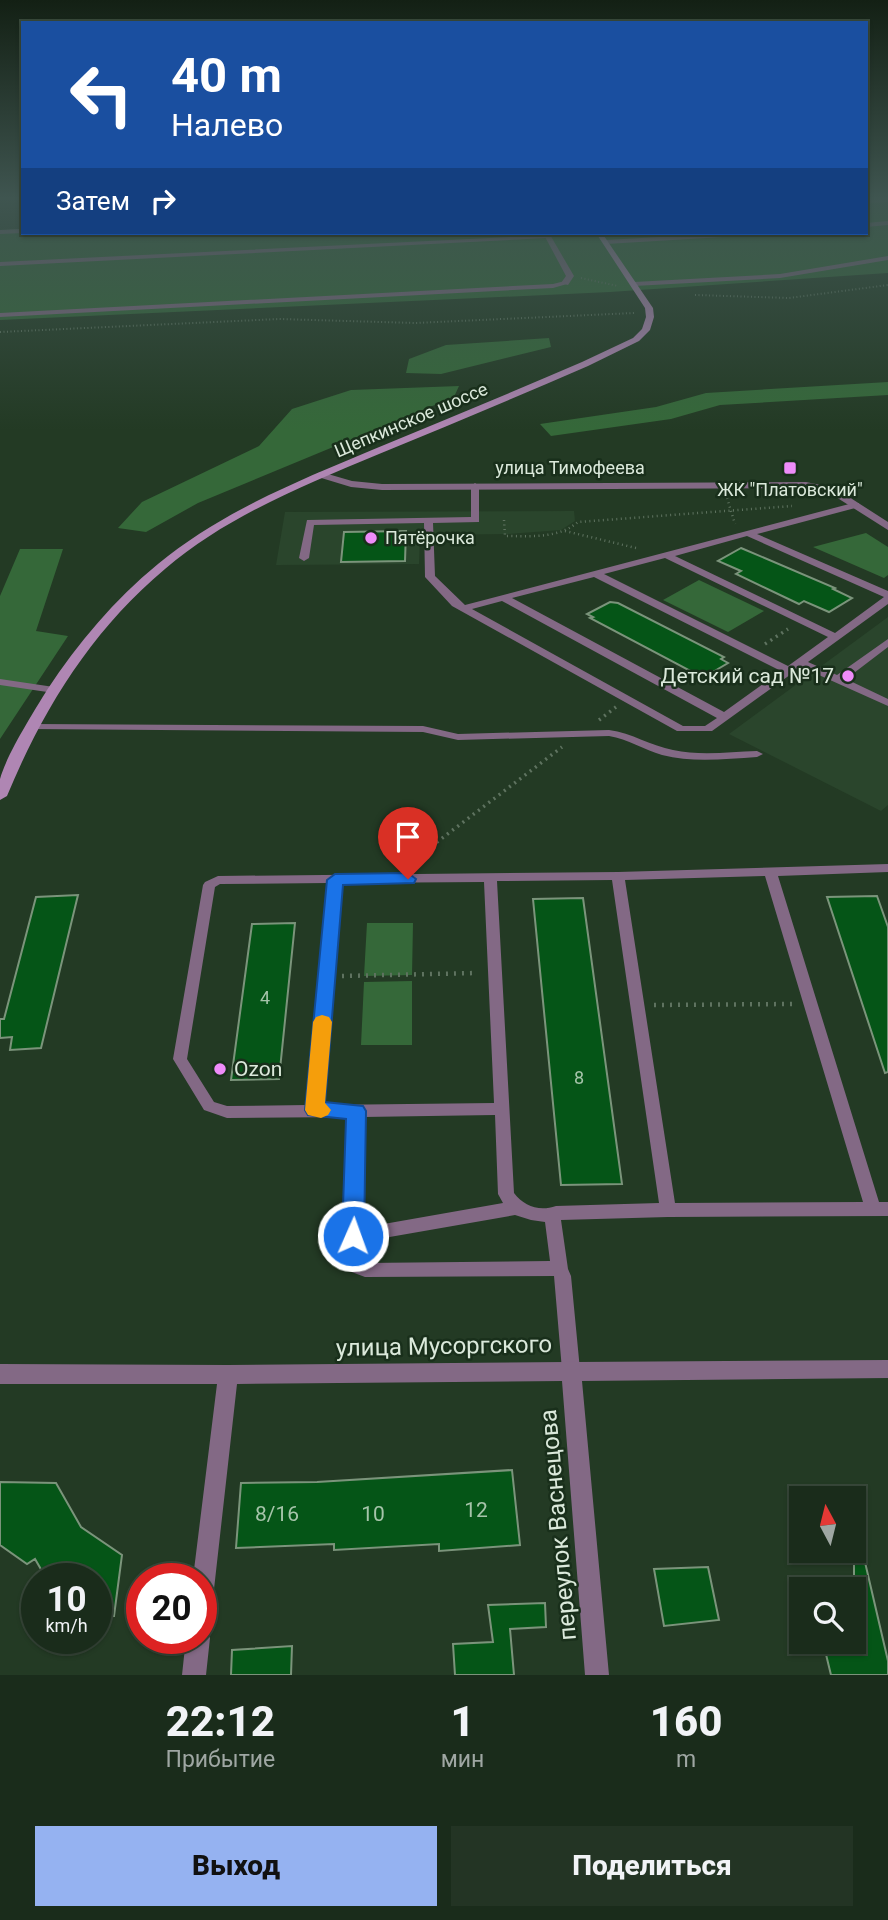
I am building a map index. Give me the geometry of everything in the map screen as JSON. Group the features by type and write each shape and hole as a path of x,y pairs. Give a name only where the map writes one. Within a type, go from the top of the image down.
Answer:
{"main road":[{"path":"628,274 650,313"},
{"name":"Щепкинское шоссе","path":"0,796 4,777 54,690 105,621 135,590 192,544 249,509 321,475 615,351 646,332 652,319 650,313"}],"street":[{"path":"566,274 568,279"},
{"name":"улица Тимофеева","path":"321,475 364,486 822,487 856,505"},
{"path":"856,505 888,527"},
{"name":"улица Мусоргского","path":"0,1374 228,1375 888,1369"},
{"name":"переулок Васнецова","path":"571,1370 597,1675"},
{"path":"206,1563 228,1375"},
{"path":"194,1675 196,1654"}],"lane":[{"path":"637,287 791,274"},
{"path":"0,315 539,287 568,279"},
{"path":"304,558 310,522 477,520 475,486"},
{"path":"460,606 504,598 856,505"},
{"path":"428,520 428,575 460,606 681,729 708,729 888,597 744,535"},
{"path":"666,555 836,636"},
{"path":"596,574 789,671"},
{"path":"504,598 724,717"},
{"path":"838,680 888,642"},
{"path":"800,662 888,703"},
{"path":"0,682 54,690"},
{"path":"34,727 423,729 458,737 621,734 651,748 674,754 757,754"},
{"path":"501,1110 227,1112 209,1106 182,1064 180,1053 209,885 218,880 618,876 888,868"},
{"path":"556,1213 880,1209 810,1004 770,870"},
{"path":"618,876 668,1210"},
{"path":"490,877 506,1194 514,1208"},
{"path":"315,1110 335,880"},
{"path":"356,1111 352,1258 355,1266 365,1270 560,1270"},
{"path":"353,1236 514,1208 530,1215 552,1215 563,1276 571,1370"}],"path":[{"path":"568,279 637,287"},
{"path":"689,295 789,298 888,285"},
{"path":"0,332 279,319 415,323 650,313"},
{"path":"723,485 731,512 744,535"},
{"path":"504,520 505,536 542,535 563,531 578,522 797,506"},
{"path":"563,531 666,555"},
{"path":"751,652 802,620"},
{"path":"388,879 627,699"},
{"path":"326,976 493,973"},
{"path":"638,1005 810,1004"}],"shaded area":[{"path":"574,511 575,521 561,530 508,534 420,535 419,564 276,565 285,512"},
{"name":"Детский сад №17","path":"888,617 888,805 881,811 729,734"}],"green space":[{"path":"0,274 871,274 610,292 0,320"},
{"path":"549,338 551,347 441,374 406,373 409,359 446,345"},
{"path":"888,382 888,395 720,405 671,419 551,436 540,424 656,407 706,393"},
{"path":"459,386 454,397 198,503 146,532 118,528 142,502 259,446 292,409 351,390"},
{"path":"866,533 888,547 888,575 884,578 813,547"},
{"path":"20,549 63,549 36,631 68,636 0,739 0,596"},
{"path":"699,580 764,611 728,632 663,600"},
{"path":"367,923 413,923 412,975 364,976"},
{"path":"412,981 412,1045 361,1045 364,982"}],"building":[{"path":"406,531 405,561 341,562 344,532"},
{"path":"741,548 835,588 833,589 852,598 829,612 804,601 799,604 736,574 741,571 718,561"},
{"path":"610,602 618,603 724,657 721,659 728,663 706,676 696,674 587,614"},
{"path":"78,895 41,1048 10,1050 12,1037 0,1038 0,1019 4,1019 36,897"},
{"path":"877,896 888,927 888,1072 885,1073 827,897"},
{"path":"583,898 622,1184 561,1185 533,899"},
{"path":"295,923 279,1079 231,1080 252,924"},
{"path":"512,1470 520,1545 439,1551 439,1544 334,1550 334,1544 236,1548 241,1483 317,1482"},
{"path":"0,1482 56,1483 81,1527 122,1555 114,1616 112,1563 37,1563 35,1559 26,1563 0,1545"},
{"path":"854,1563 865,1563 888,1661 888,1675 831,1675 826,1654 866,1654 866,1577 854,1577"},
{"path":"708,1567 719,1620 664,1626 654,1569"},
{"path":"545,1603 546,1627 510,1629 514,1675 455,1675 453,1644 493,1642 488,1605"},
{"path":"292,1646 291,1675 231,1675 232,1650"}],"slow traffic":[{"path":"321,1110 315,1110 322,1022"}],"place":[{"name":"ЖК \"Платовский\"","path":"790,468"},
{"name":"Пятёрочка","path":"371,538"},
{"name":"Детский сад №17","path":"848,676"},
{"name":"Ozon","path":"220,1069"}],"route":[{"path":"353,1236 356,1111 315,1110 335,880 408,879"}]}
